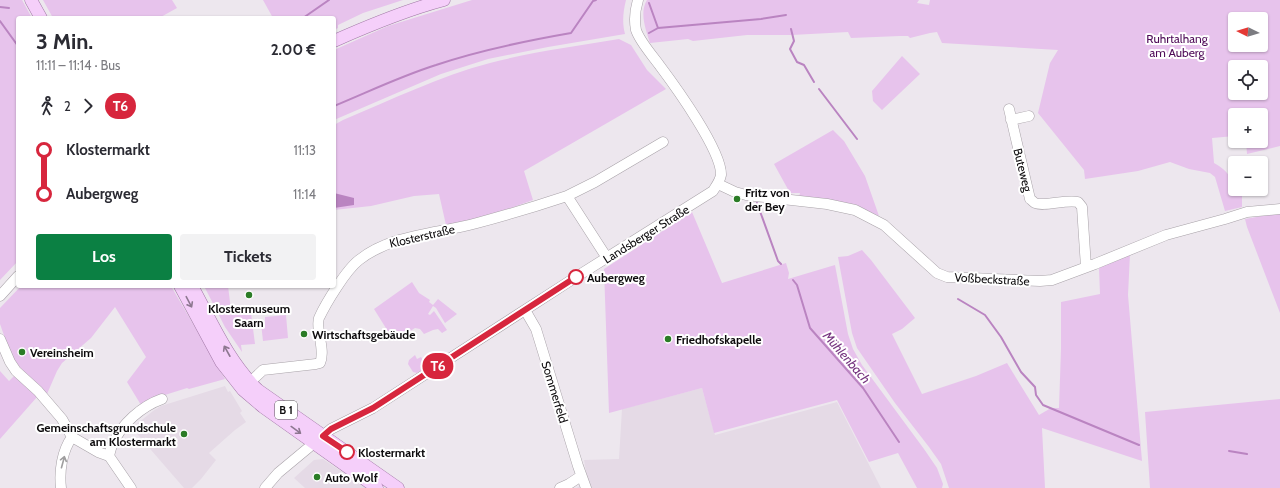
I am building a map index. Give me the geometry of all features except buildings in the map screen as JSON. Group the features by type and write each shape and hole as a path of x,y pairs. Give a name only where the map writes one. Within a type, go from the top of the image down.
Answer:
{"main road":[{"path":"31,0 40,16"},
{"path":"336,40 372,24 444,0"},
{"name":"B 1","path":"181,288 222,362 246,386 263,407 398,488"},
{"name":"B 1","path":"193,288 239,370 246,386"},
{"name":"B 1","path":"318,440 377,488"}],"street":[{"path":"638,0 634,20 637,32 687,104 709,141 718,161 721,175 718,184"},
{"name":"Buteweg","path":"1008,109 1030,199 1034,203 1040,204 1072,200 1078,202 1082,207 1086,267"},
{"path":"1011,120 1029,116"},
{"name":"Klosterstraße","path":"246,386 263,370 316,364 320,362 322,357 318,320 350,268 358,260 371,252 402,239 476,224 567,196 595,182 663,142"},
{"name":"Landsberger Straße","path":"265,488 278,473 331,429 373,408 713,191 718,184"},
{"name":"Voßbeckstraße","path":"718,184 735,192 746,195 827,204 855,210 884,225 938,273 947,277 1040,281 1052,280 1166,235 1225,220 1247,212 1280,209"},
{"path":"567,196 606,258"},
{"path":"0,296 16,278"},
{"name":"Sommerfeld","path":"525,310 536,329 586,488"},
{"path":"0,339 10,362 16,371 38,391 62,419 72,437 98,452 109,456 131,488"},
{"path":"109,456 113,444 122,429 140,411 162,399"},
{"path":"61,488 60,477 62,463 72,437"},
{"path":"560,488 581,476"}],"shaded area":[{"path":"336,194 354,198 354,205 336,208"},
{"name":"Gemeinschaftsgrundschule am Klostermarkt","path":"225,386 228,392 230,391 242,411 240,413 246,422 209,453 216,460 201,479 192,488 184,488 132,428 161,406"},
{"path":"702,388 715,435 837,402 881,488 576,488 588,483 584,460 619,459 622,409"},
{"path":"323,459 366,488 305,488 294,478 314,460"}],"green space":[{"path":"0,0 22,0 31,16 16,16 16,263 0,280"},
{"path":"43,0 172,0 177,8 163,16 52,16"},
{"path":"263,0 403,0 363,13 338,25 338,28 336,29 336,16 272,16"},
{"path":"472,0 626,0 623,17 625,34 488,59 441,74 336,119 336,49 388,26"},
{"name":"Ruhrtalhang am Auberg","path":"647,0 919,0 917,3 929,5 930,0 1280,0 1280,146 1247,154 1247,148 1268,148 1268,108 1228,108 1228,137 1212,138 1214,163 1228,174 1228,196 1242,196 1242,207 1225,211 1215,177 1210,173 1189,169 1170,162 1138,171 1085,179 1084,170 1038,113 1050,63 1058,50 942,43 937,32 910,38 908,36 900,36 851,38 848,32 792,35 747,35 693,41 688,39 650,43 644,22 644,10"},
{"path":"619,39 631,45 647,70 666,89 524,171 533,200 479,218 446,225 439,194 414,196 371,206 336,210 336,124 416,89 471,68 554,50"},
{"path":"902,56 920,74 882,110 873,101 872,91"},
{"path":"833,130 844,141 865,176 879,216 853,205 799,197 800,193 790,193 774,164"},
{"path":"692,212 722,283 786,263 789,273 788,279 835,265 848,334 853,349 862,365 937,468 943,484 942,488 917,488 898,453 869,462 837,400 714,433 702,388 609,413 604,269"},
{"path":"1280,213 1280,313 1245,219"},
{"path":"862,250 915,318 902,329 892,334 922,394 976,376 1007,363 1039,415 1051,408 1059,408 1061,302 1100,294 1099,268 1130,254 1128,295 1142,461 1042,428 1045,488 949,488 941,464 895,403 857,348 852,333 838,257 848,256"},
{"path":"412,282 419,293 430,300 429,302 433,305 438,299 457,314 445,323 436,308 433,306 428,314 430,315 434,311 447,330 442,333 438,329 424,334 420,329 415,328 394,341 374,309"},
{"path":"19,288 172,288 225,379 189,389 187,388 149,400 141,405 127,382 146,357 115,307 91,338 62,363 47,394 32,381 12,358 0,324 0,308"},
{"path":"205,288 228,288 231,310 237,314 251,313 255,344 241,345 242,352 225,327"},
{"path":"286,315 288,338 263,341 261,323 265,323 265,317"},
{"path":"415,355 417,359 421,357 426,365 425,368 417,373 413,372 408,364 409,360"},
{"path":"0,371 9,381 15,375 27,385 37,397 0,439"},
{"path":"1280,399 1280,488 1150,488 1145,412"}],"waterway":[{"path":"306,16 329,0"},
{"path":"336,105 423,69 503,46 571,33 593,1 596,0"},
{"path":"649,3 658,28 761,19 786,15"},
{"name":"Mühlenbach","path":"0,7 9,8"},
{"path":"0,21 16,43"},
{"name":"Mühlenbach","path":"649,33 658,28"},
{"path":"791,29 794,41 790,49 797,62 804,65 814,82"},
{"path":"819,89 857,139"},
{"name":"Mühlenbach","path":"757,203 778,261 781,264"},
{"name":"Mühlenbach","path":"793,280 797,285 810,328 863,388 899,442"},
{"path":"958,299 985,315 1001,337 1021,372 1035,387 1036,395 1043,405 1139,445"},
{"path":"1229,451 1247,454"}],"bus line":[{"name":"T6","path":"347,452 323,436 331,429 373,408 576,277"}],"place":[{"name":"Fritz von der Bey","path":"737,199"},
{"name":"Aubergweg","path":"576,277"},
{"name":"Klostermuseum Saarn","path":"249,295"},
{"name":"Wirtschaftsgebäude","path":"304,334"},
{"name":"Friedhofskapelle","path":"668,339"},
{"name":"Vereinsheim","path":"22,352"},
{"name":"Gemeinschaftsgrundschule am Klostermarkt","path":"184,434"},
{"name":"Klostermarkt","path":"347,452"},
{"name":"Auto Wolf","path":"317,477"}]}
